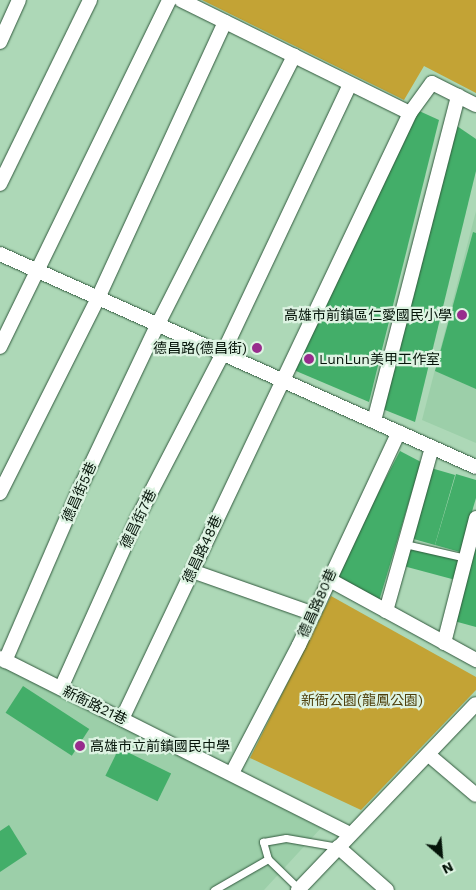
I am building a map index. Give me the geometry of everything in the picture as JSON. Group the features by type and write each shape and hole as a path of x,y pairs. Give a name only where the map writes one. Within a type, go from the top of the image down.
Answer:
{"street":[{"path":"0,42 19,0"},
{"path":"0,184 90,0"},
{"path":"0,347 169,0"},
{"path":"181,0 410,113"},
{"path":"0,493 98,298 225,22"},
{"name":"德昌街5巷","path":"3,660 80,488 158,324 294,56"},
{"name":"德昌路48巷","path":"122,719 281,379 410,113 432,83 458,96"},
{"name":"德昌街7巷","path":"61,688 138,519 223,354 350,84"},
{"path":"374,421 458,96 476,105"},
{"path":"0,254 476,467"},
{"name":"德昌路80巷","path":"232,773 399,432"},
{"path":"386,611 432,447"},
{"path":"444,643 476,518"},
{"path":"192,571 311,613"},
{"path":"328,579 476,660"},
{"name":"新衙路21巷","path":"3,660 232,773 350,834"},
{"path":"298,890 350,834 430,756 476,704"},
{"path":"430,756 476,795"},
{"path":"338,847 387,890"}],"lane":[{"path":"405,544 466,558"},
{"path":"298,890 268,859 263,842 286,838 338,847"},
{"path":"214,890 268,859"}],"shaded area":[{"name":"高雄市前鎮區仁愛國民小學","path":"476,211 476,443 422,420"},
{"name":"高雄市立前鎮國民中學","path":"0,665 321,828 264,890 0,890"}],"green space":[{"path":"202,0 476,0 476,93 424,66 404,100"},
{"name":"新衙公園(龍鳳公園)","path":"331,596 476,677 476,690 361,810 250,758"}],"building":[{"path":"417,110 439,120 369,402 289,368"},
{"path":"454,124 476,139 476,171 415,422 380,408"},
{"path":"473,232 476,233 476,389 435,371"},
{"path":"400,451 421,462 379,601 333,579"},
{"path":"431,468 455,475 435,545 411,538"},
{"path":"456,474 476,480 476,498 460,552 435,545"},
{"path":"406,545 462,560 457,580 401,565"},
{"path":"476,546 476,627 454,621"},
{"path":"23,686 89,729 72,756 6,713"},
{"path":"119,748 171,773 158,801 105,776"},
{"path":"9,825 27,854 0,872 0,831"}],"place":[{"name":"高雄市前鎮區仁愛國民小學","path":"462,315"},
{"name":"德昌路(德昌街)","path":"257,348"},
{"name":"LunLun美甲工作室","path":"309,359"},
{"name":"高雄市立前鎮國民中學","path":"80,746"}]}
